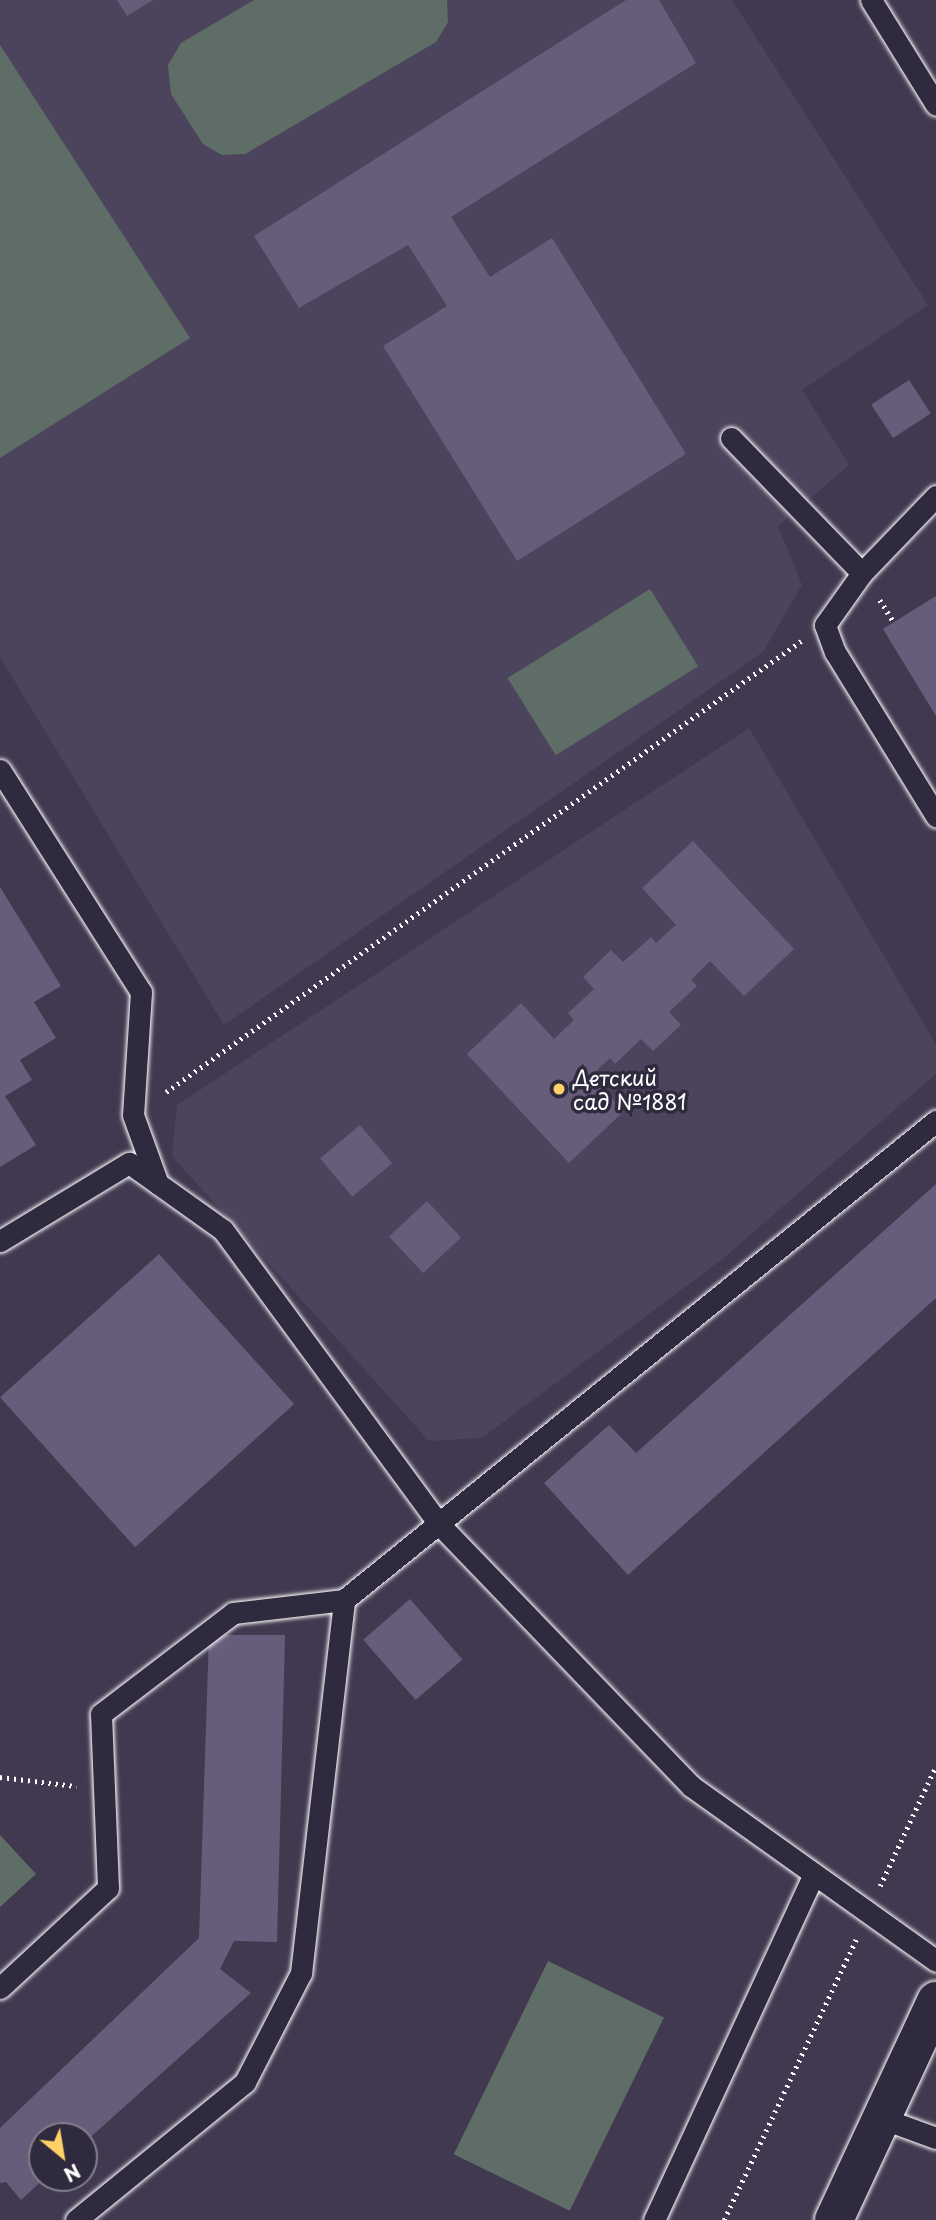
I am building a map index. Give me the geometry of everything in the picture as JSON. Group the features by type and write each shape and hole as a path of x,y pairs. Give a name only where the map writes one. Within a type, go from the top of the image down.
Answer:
{"main road":[{"path":"834,2220 936,2001"}],"lane":[{"path":"871,0 936,105"},
{"path":"731,438 862,573"},
{"path":"936,496 862,573 824,625 835,652 936,816"},
{"path":"0,770 141,992 133,1115 158,1184"},
{"path":"0,1989 108,1888 101,1714 233,1613 344,1600 936,1121"},
{"path":"0,1241 129,1163 223,1230 439,1524 691,1786 936,1961"},
{"path":"76,2220 245,2082 301,1973 344,1600"},
{"path":"654,2220 814,1874"},
{"path":"881,2118 936,2137"}],"path":[{"path":"880,600 894,622"},
{"path":"133,1115 824,625"},
{"path":"724,2220 936,1766"},
{"path":"0,1777 105,1790"}],"shaded area":[{"path":"0,0 732,0 928,305 802,390 849,465 778,526 802,585 763,652 224,1025 0,657"},
{"name":"Детский сад №1881","path":"749,728 936,1044 936,1074 720,1261 482,1438 429,1441 172,1156 177,1105"}],"green space":[{"path":"254,0 447,0 448,22 436,42 245,154 222,155 203,144 171,94 168,65 181,43"},
{"path":"0,45 190,338 0,458"},
{"path":"650,589 698,666 556,755 508,678"},
{"path":"0,1835 36,1874 0,1907"},
{"path":"548,1961 664,2018 570,2211 454,2154"}],"building":[{"path":"117,0 153,0 127,16"},
{"path":"626,0 659,0 696,63 451,217 490,277 552,238 686,454 517,561 383,346 447,306 408,245 299,308 254,236"},
{"path":"909,380 931,414 893,438 871,405"},
{"path":"936,596 936,716 883,629"},
{"path":"693,841 794,949 744,996 710,961 691,980 697,986 669,1012 681,1025 653,1051 641,1039 615,1064 610,1058 591,1076 624,1111 569,1163 467,1054 521,1003 554,1039 574,1020 568,1013 594,989 583,977 611,950 623,962 651,937 656,943 676,925 642,888"},
{"path":"0,887 61,986 34,1002 56,1038 20,1060 32,1080 5,1096 36,1145 0,1167"},
{"path":"360,1125 392,1163 352,1197 320,1158"},
{"path":"936,1184 936,1298 628,1575 544,1483 609,1425 636,1453"},
{"path":"427,1201 461,1238 423,1273 389,1236"},
{"path":"159,1254 294,1404 135,1547 0,1397"},
{"path":"410,1599 462,1659 416,1700 363,1640"},
{"path":"209,1635 285,1635 277,1942 234,1941 220,1969 251,1993 98,2130 98,2122 28,2122 30,2192 21,2200 6,2182 0,2183 0,2128 199,1938"}],"place":[{"name":"Детский сад №1881","path":"559,1089"}]}
